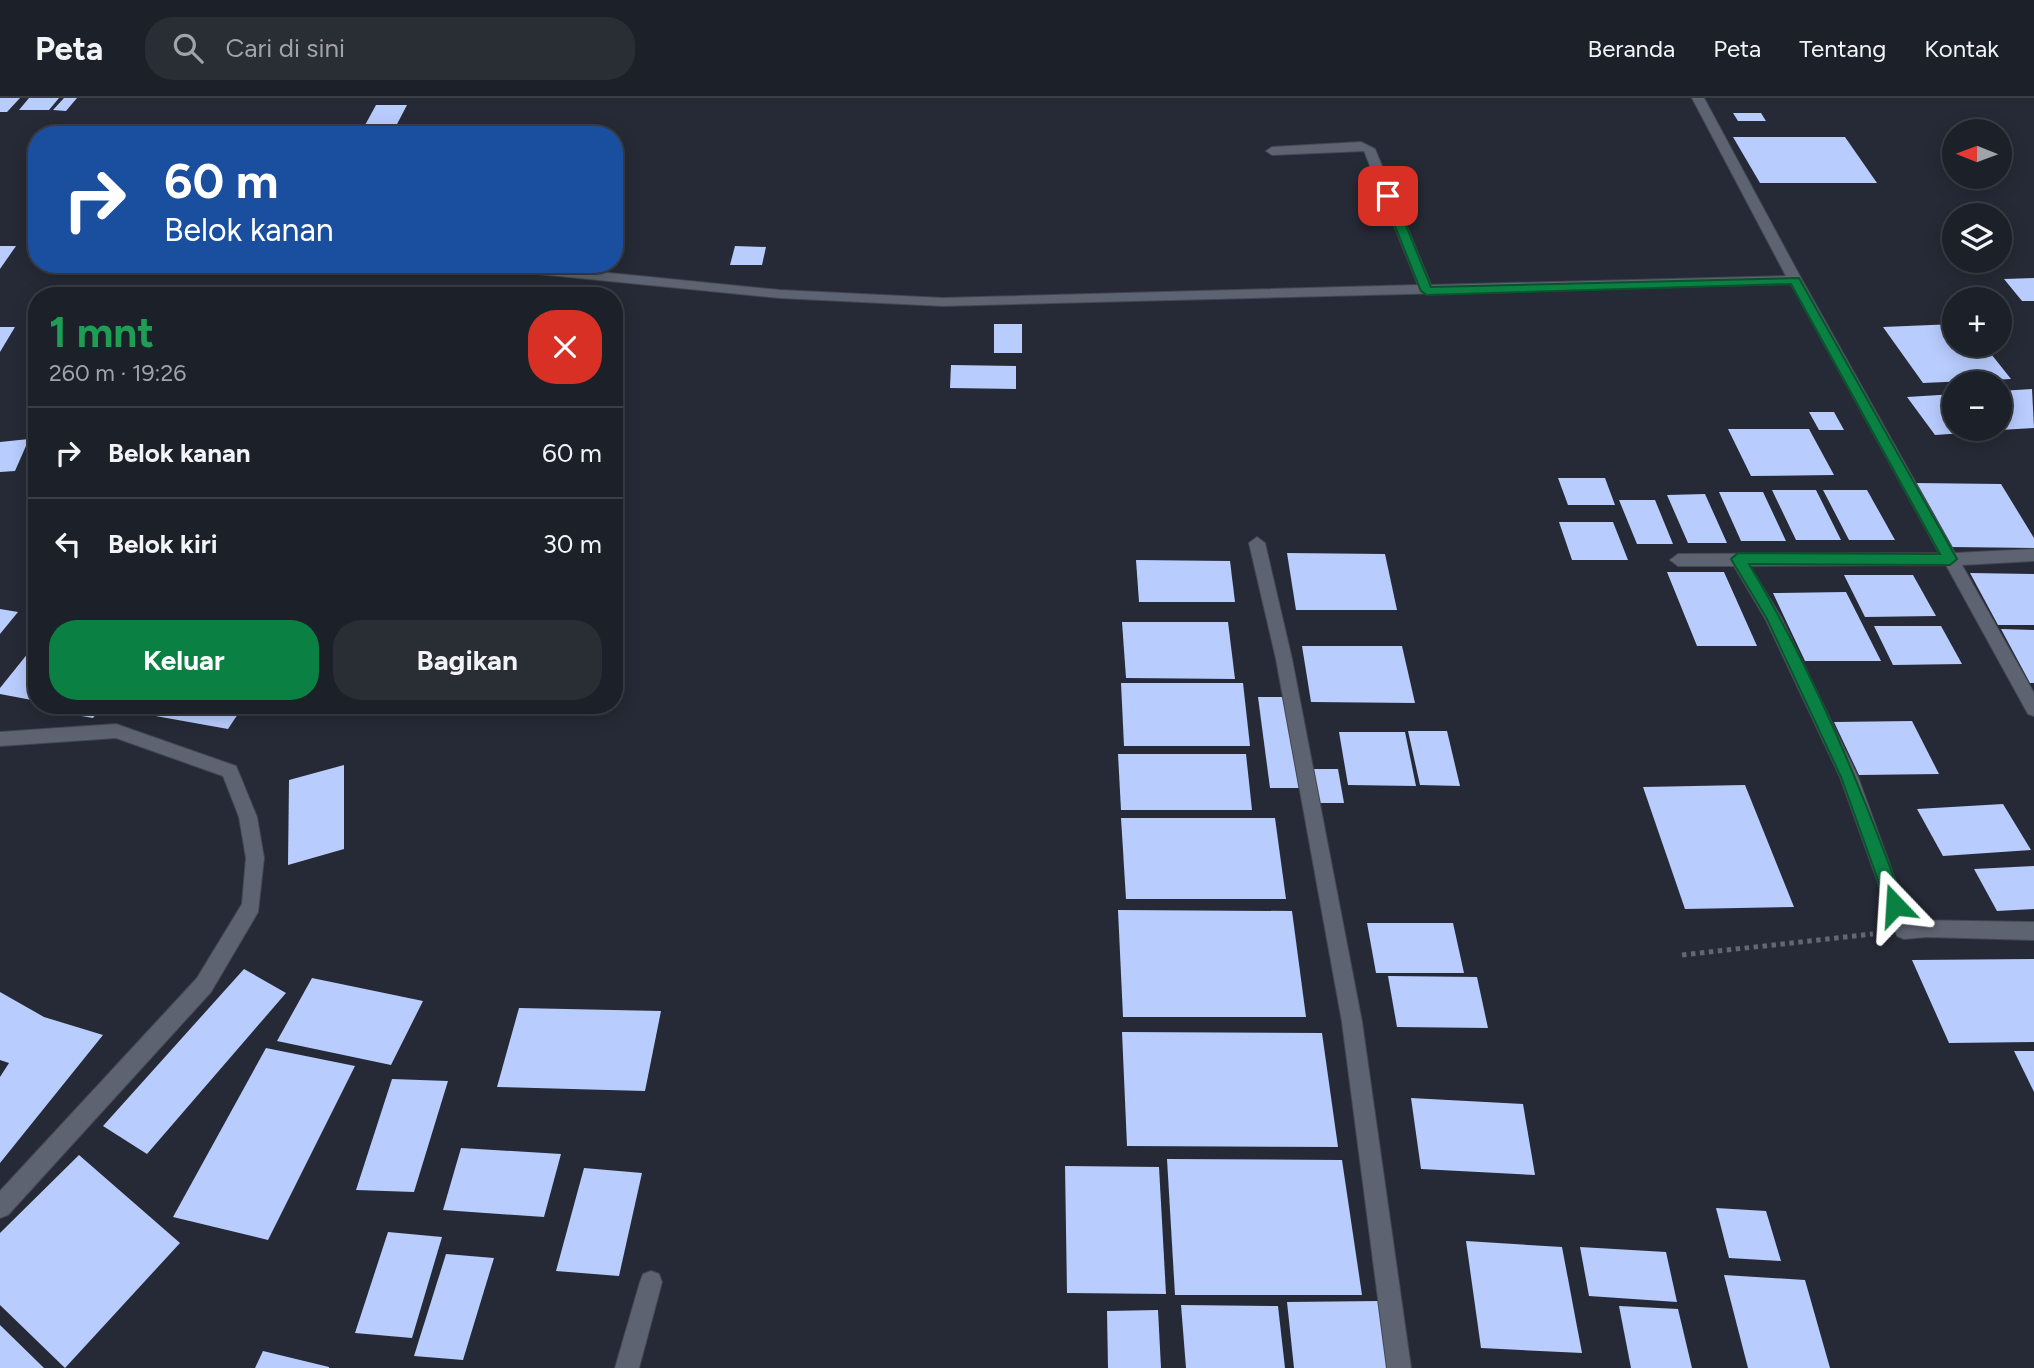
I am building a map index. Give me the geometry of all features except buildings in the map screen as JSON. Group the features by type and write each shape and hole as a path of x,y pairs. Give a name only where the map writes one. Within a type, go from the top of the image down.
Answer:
{"street":[{"path":"1698,98 1795,280 2034,709"},
{"path":"1272,151 1362,146 1369,149 1427,291"},
{"path":"572,273 862,300 943,302 1795,280"},
{"path":"1257,543 1284,659 1352,1022 1399,1368"},
{"path":"1678,560 1950,559 2034,555"},
{"path":"1738,559 1773,617 1849,777 1904,930 1927,928 2034,931"},
{"path":"0,739 116,731 230,771 248,817 255,858 251,906 204,985 0,1207"},
{"path":"627,1368 651,1282"}],"path":[{"path":"1682,955 1904,930"}],"route":[{"path":"1388,196 1427,291 1795,280 1950,559 1738,559 1773,617 1849,777 1895,905"}]}
